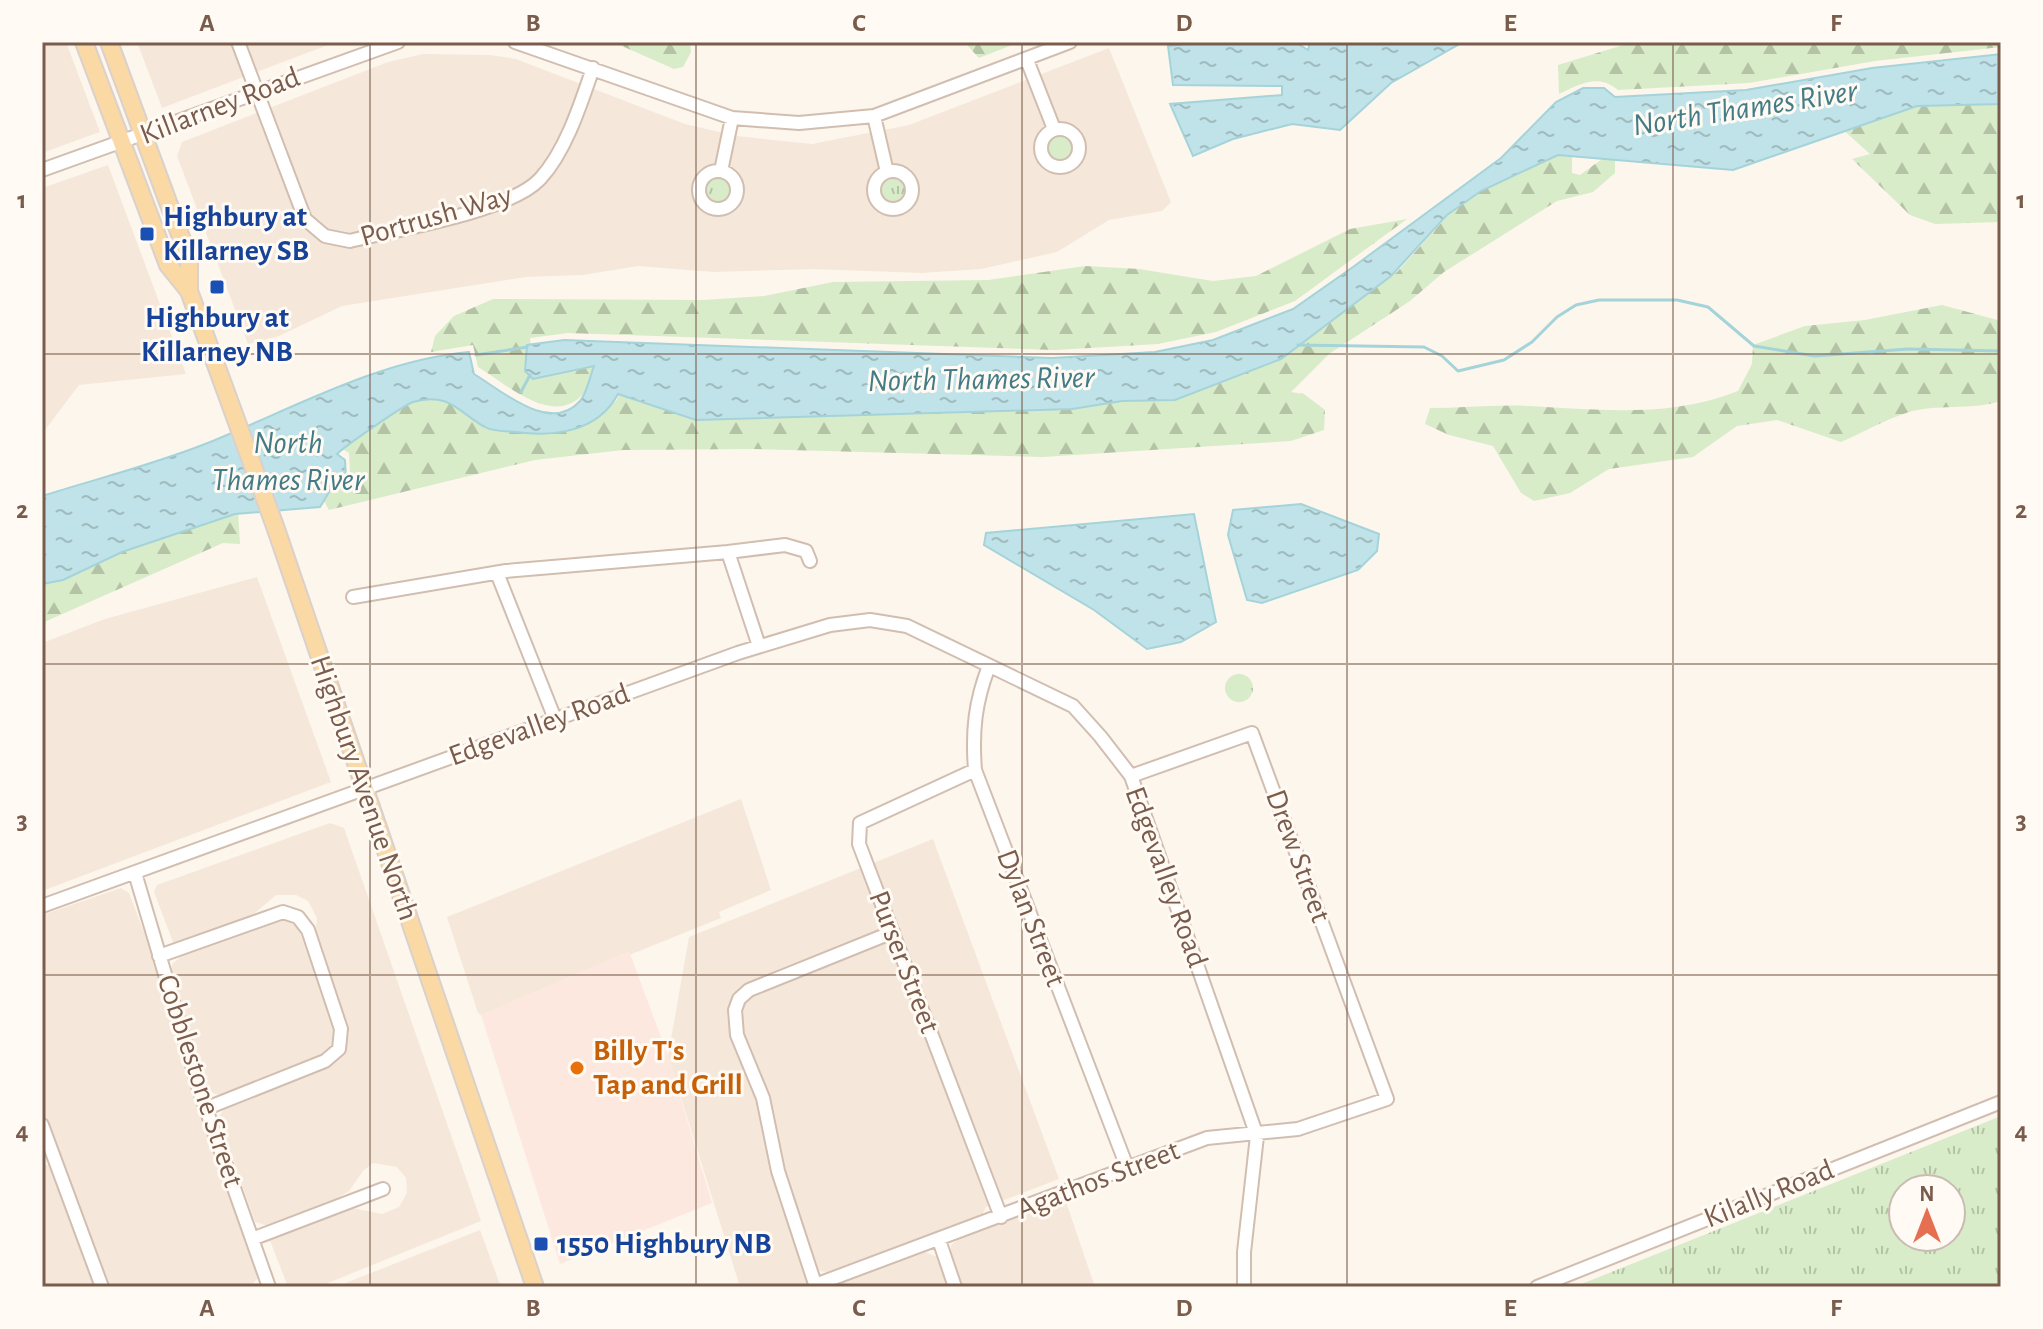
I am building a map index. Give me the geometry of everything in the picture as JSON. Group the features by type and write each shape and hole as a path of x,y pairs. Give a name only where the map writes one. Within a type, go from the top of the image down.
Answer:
{"main road":[{"name":"Highbury Avenue North","path":"84,42 168,265 189,291 276,529 535,1287"},
{"name":"Highbury Avenue North","path":"109,42 189,259 189,291"}],"street":[{"name":"Portrush Way","path":"238,42 305,219 325,236 350,241 513,200 541,178 562,144 593,68"},
{"name":"Killarney Road","path":"42,170 398,42"},
{"path":"515,42 593,68 667,98 732,118 799,123 874,116 1070,42"},
{"path":"1027,60 1054,129"},
{"path":"874,116 887,172"},
{"path":"721,171 732,118"},
{"path":"353,597 497,573 785,545 806,551 810,561"},
{"path":"728,552 759,646"},
{"path":"497,573 555,719"},
{"name":"Edgevalley Road","path":"42,906 759,646 830,625 870,620 907,626 1073,706 1131,776 1257,1136 1244,1252 1244,1287"},
{"name":"Dylan Street","path":"989,666 976,700 972,729 975,770 1127,1167"},
{"name":"Drew Street","path":"1131,776 1252,733 1387,1099"},
{"name":"Purser Street","path":"975,770 860,823 859,844 1001,1217"},
{"name":"Cobblestone Street","path":"135,873 207,1108 269,1287"},
{"path":"159,956 283,912 298,917 308,930 341,1029 339,1049 325,1061 207,1108"},
{"path":"815,1286 778,1171 763,1098 737,1035 735,1010 739,999 749,990 893,932"},
{"name":"Agathos Street","path":"815,1286 1207,1138 1257,1136 1298,1129 1387,1099"},
{"name":"Kilally Road","path":"1537,1287 2001,1102"},
{"path":"42,1125 47,1152 102,1287"},
{"path":"252,1239 383,1189"},
{"path":"939,1240 955,1287"}],"shaded area":[{"path":"42,42 66,42 100,132 42,153"},
{"path":"137,42 336,42 162,108"},
{"path":"1109,48 1171,202 1162,211 1109,220 1057,252 981,269 922,273 813,269 713,272 638,266 583,275 526,277 342,306 279,336 248,344 177,156 182,142 388,62 423,54 490,55 516,59 685,124 737,136 812,144 909,125"},
{"path":"108,165 186,374 79,385 42,434 42,182 45,187"},
{"path":"257,577 331,782 42,891 42,643 105,619"},
{"path":"741,799 771,890 719,912 721,918 481,1015 478,1013 447,917"},
{"path":"330,823 344,828 481,1221 318,1287 288,1287 269,1238 348,1207 382,1214 399,1207 407,1193 406,1178 397,1167 373,1163 349,1191 336,1199 269,1226 255,1222 218,1118 226,1106 334,1063 346,1051 349,1033 315,935 317,918 308,901 296,895 276,895 255,913 174,945 154,892 157,885"},
{"path":"933,839 1059,1179 986,1207 982,1215 827,1272 819,1271 786,1182 766,1093 758,1106 777,1191 809,1287 740,1287 668,1056 689,937"},
{"path":"121,888 129,893 152,953 179,1054 256,1269 257,1279 249,1287 107,1287 42,1108 42,915"},
{"path":"278,919 290,921 299,930 334,1024 331,1046 321,1055 221,1095 215,1094 207,1089 170,971 173,963 184,954"},
{"path":"629,951 668,1056 712,1203 560,1264 481,1015"},
{"path":"42,1162 49,1166 94,1287 42,1287"},
{"path":"1065,1199 1095,1287 961,1287 951,1257 951,1245 961,1237"},
{"path":"480,1230 501,1287 335,1287 338,1286"},
{"path":"923,1251 937,1257 948,1287 830,1287"}],"green space":[{"path":"613,42 690,42 691,52 683,67 674,69"},
{"path":"964,42 1020,42 979,58"},
{"path":"1633,42 2001,42 2001,47 1875,61 1749,83 1618,90 1596,81 1559,94 1558,65"},
{"path":"2001,99 2001,222 1935,224 1910,215 1852,159 1870,154 1840,127 1921,101"},
{"path":"1060,134 1069,138 1073,147 1069,156 1060,160 1051,156 1047,147 1051,138"},
{"path":"1561,151 1572,155 1572,173 1580,175 1609,154 1615,155 1615,173 1593,192 1557,201 1444,272 1410,301 1329,354 1291,392 1304,394 1325,410 1324,430 1291,441 1043,457 754,449 623,450 535,460 329,510 324,501 334,484 350,473 349,453 341,448 357,432 417,397 449,396 490,423 602,412 616,401 622,389 1221,383 1287,354 1397,272 1453,210 1486,186"},
{"path":"718,177 727,181 731,190 727,199 718,203 709,199 705,190 709,181"},
{"path":"893,177 902,181 906,190 902,199 893,203 884,199 880,190 884,181"},
{"path":"1407,219 1295,301 1216,332 1158,344 1055,350 568,333 530,338 531,346 598,359 583,394 571,403 558,406 529,399 478,367 473,345 431,352 435,336 454,316 493,299 704,300 764,296 833,282 988,280 1085,266 1139,269 1213,281 1256,276 1350,229"},
{"path":"1942,305 2001,321 2001,401 1906,413 1841,442 1777,420 1737,426 1693,457 1609,469 1570,493 1534,501 1521,493 1493,446 1449,435 1425,424 1430,408 1518,406 1635,410 1712,400 1738,391 1752,364 1753,345 1805,326 1865,320"},
{"path":"238,510 240,544 223,543 42,623 42,580"},
{"path":"1239,674 1249,678 1253,688 1249,698 1239,702 1229,698 1225,688 1229,678"},
{"path":"2001,1116 2001,1287 1574,1287"}],"water":[{"path":"1204,42 1295,42 1308,50 1310,42 1463,42 1391,83 1340,130 1292,124 1233,139 1193,156 1170,104 1282,95 1282,86 1173,85 1168,46"},
{"name":"North Thames River","path":"2001,54 2001,104 1917,106 1733,170 1558,155 1481,191 1447,215 1391,276 1281,359 1175,400 1122,401 1072,409 696,420 618,394 599,417 587,424 545,434 492,430 454,406 436,399 426,399 398,410 337,454 345,460 346,479 331,489 320,507 235,514 122,552 63,580 42,584 42,496 185,452 335,388 401,365 469,352 474,374 511,399 540,412 555,413 568,410 580,401 594,366 533,379 525,371 527,345 564,340 1052,358 1155,352 1213,340 1293,309 1501,158 1556,102 1583,88 1604,88 1615,97 1746,90 1872,68"},
{"path":"1301,504 1379,534 1377,551 1358,570 1262,603 1247,600 1228,535 1233,510"},
{"path":"1194,514 1216,622 1181,642 1147,649 1094,610 984,545 986,533"}],"waterway":[{"path":"1298,345 1424,347 1442,356 1458,371 1504,360 1532,342 1557,317 1576,305 1599,300 1677,300 1708,307 1754,346 1815,356 1908,349 2001,351"},
{"name":"North Thames River","path":"476,355 527,347"},
{"path":"521,392 530,375"}],"place":[{"name":"Highbury at Killarney SB","path":"147,234"},
{"name":"Highbury at Killarney NB","path":"217,287"},
{"name":"Billy T's Tap and Grill","path":"577,1068"},
{"name":"1550 Highbury NB","path":"541,1244"}]}
